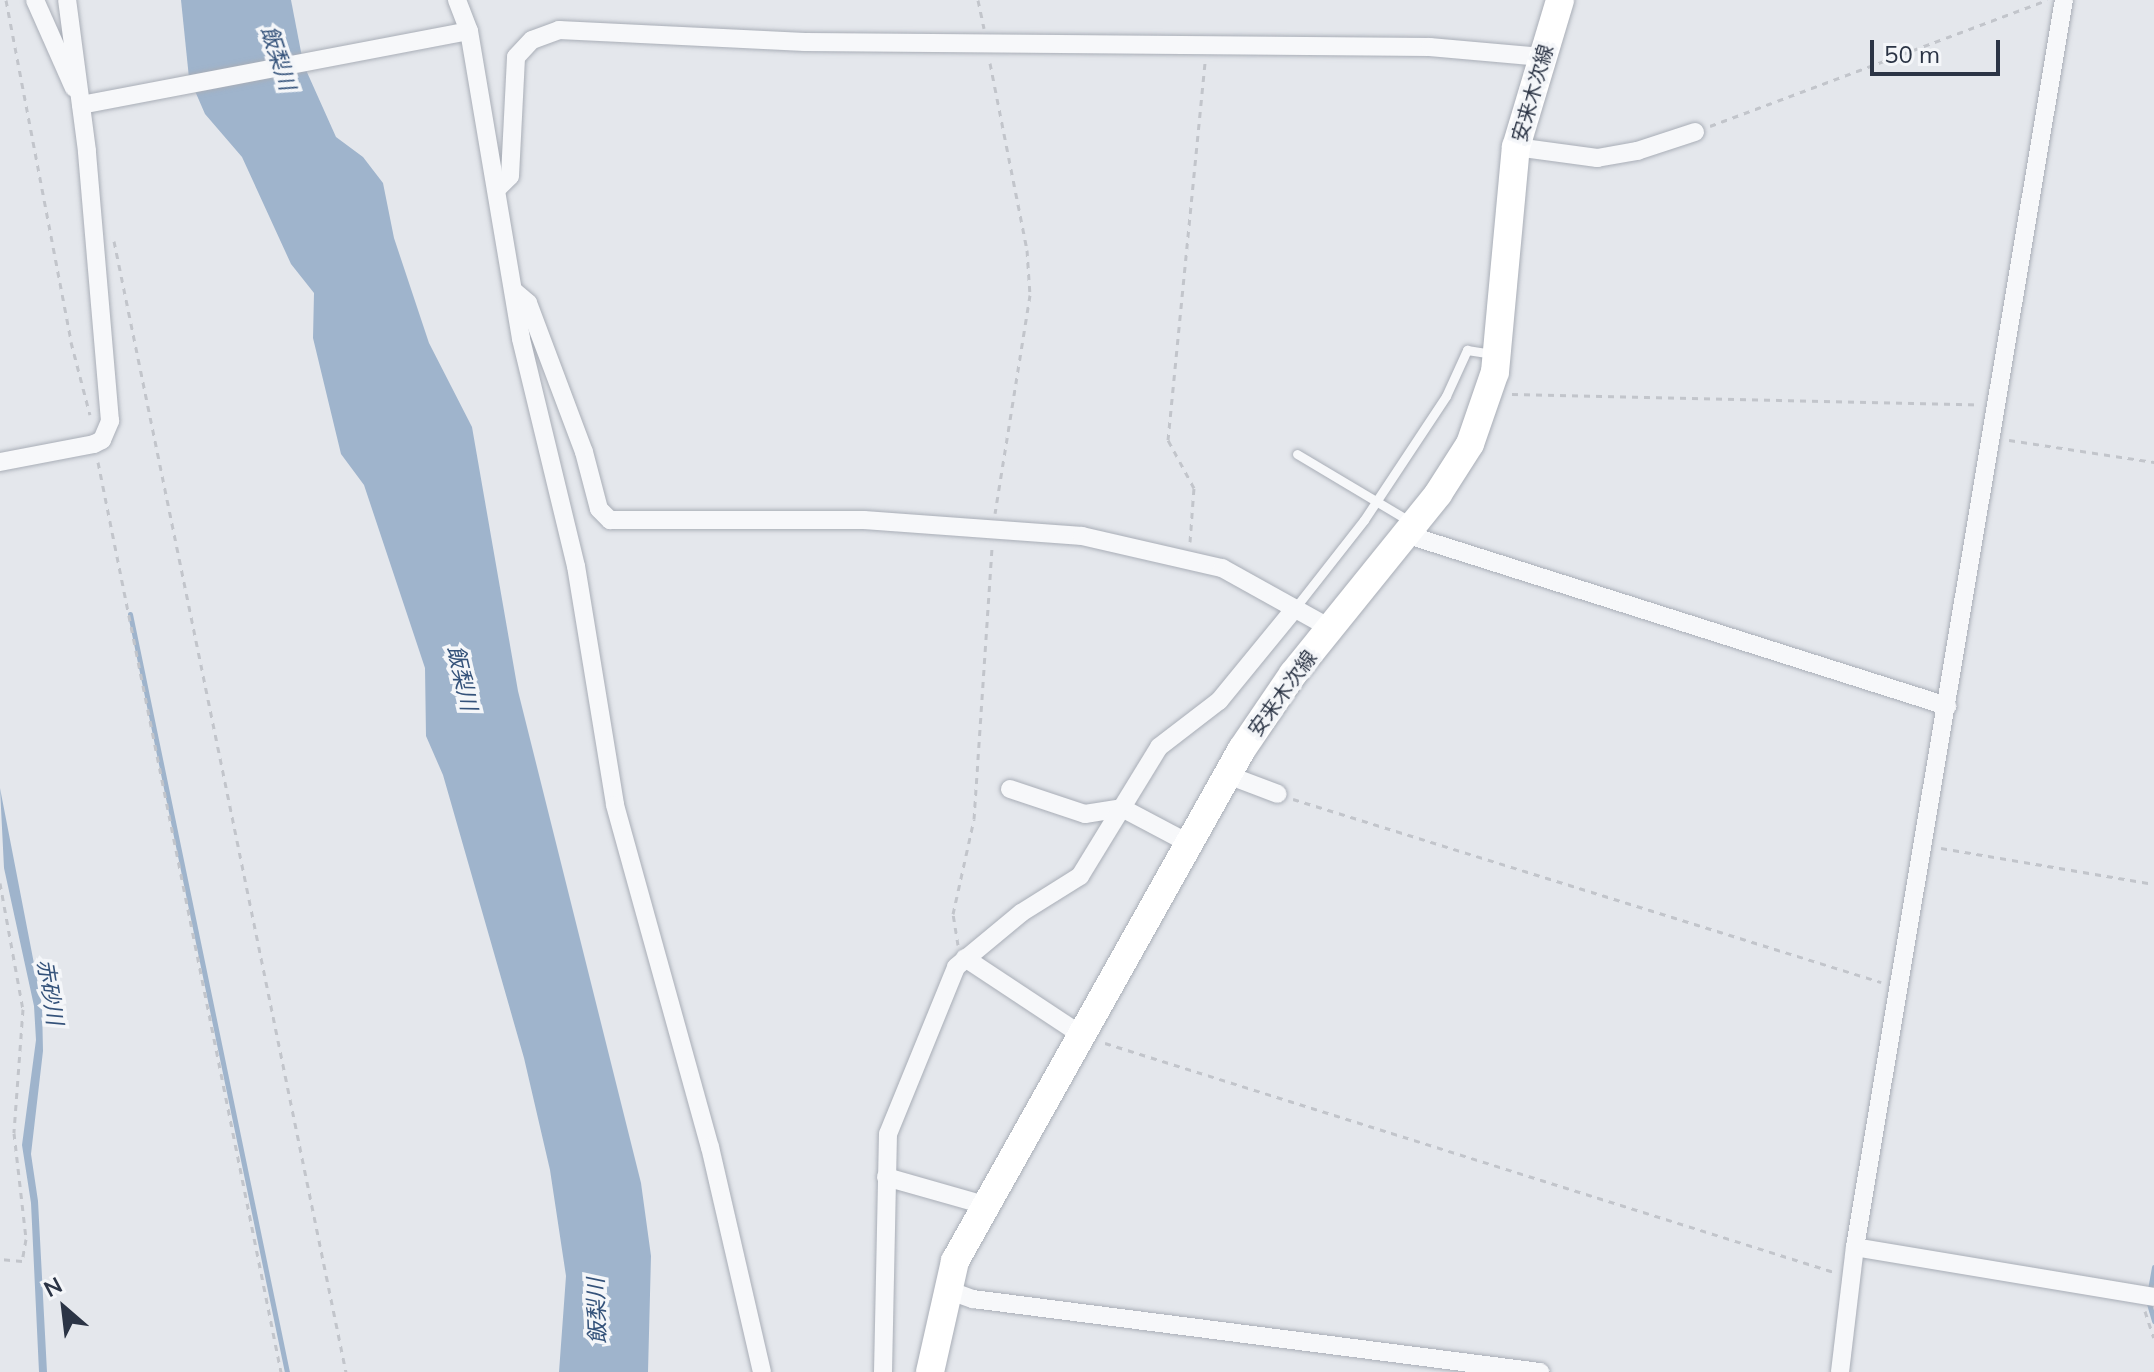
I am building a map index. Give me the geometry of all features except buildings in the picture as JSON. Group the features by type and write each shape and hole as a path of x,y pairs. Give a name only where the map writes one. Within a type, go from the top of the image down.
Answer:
{"main road":[{"name":"安来木次線","path":"930,1372 945,1289 984,1205 1083,1036 1228,775 1293,674 1458,467 1490,394 1498,355 1516,147 1560,0"}],"street":[{"path":"35,0 86,104"},
{"path":"0,462 94,444 108,429 109,399 86,104 67,0"},
{"path":"457,0 461,33 497,189 521,339 576,566 615,805 710,1147 762,1372"},
{"path":"1840,1372 1855,1247 2064,0"},
{"path":"497,189 510,176 516,57 547,32 805,42 1207,42 1430,47 1542,57"},
{"path":"86,104 461,33"},
{"path":"1516,147 1597,158 1637,151 1695,132"},
{"path":"515,292 528,303 584,452 599,509 610,520 864,520 1082,536 1192,558 1330,628"},
{"path":"1410,529 1947,706"},
{"path":"883,1372 886,1177 890,1126 956,967 1080,876 1159,747 1219,701 1295,608"},
{"path":"1228,775 1278,794"},
{"path":"1010,789 1085,814 1122,808 1190,844"},
{"path":"965,958 1083,1036"},
{"path":"886,1177 984,1205"},
{"path":"1855,1247 2150,1296"},
{"path":"945,1289 973,1299 1540,1372"}],"lane":[{"path":"1295,608 1376,502 1446,396 1467,350 1498,355"},
{"path":"1297,454 1376,502 1410,529"}],"path":[{"path":"6,0 281,1372"},
{"path":"965,958 953,914 974,819 993,529 1030,295 1027,250 978,0"},
{"path":"1695,132 2047,0"},
{"path":"1192,558 1194,488 1168,440 1207,42"},
{"path":"113,239 346,1372"},
{"path":"1490,394 1981,405"},
{"path":"1990,437 2154,462"},
{"path":"1278,794 1880,981"},
{"path":"1922,845 2154,884"},
{"path":"0,883 23,1009 14,1133 26,1251 22,1261 0,1259"},
{"path":"1083,1036 1853,1277"}],"water":[{"name":"飯梨川","path":"181,0 291,0 302,57 189,78"},
{"name":"飯梨川","path":"306,70 336,137 363,157 383,183 394,238 429,343 472,427 518,691 641,1183 651,1256 648,1372 559,1372 566,1276 550,1170 524,1058 443,775 426,736 425,668 364,485 341,454 313,338 314,293 291,264 242,157 205,114 195,91"},
{"path":"0,788 42,1005 43,1051 31,1154 38,1201 47,1372 39,1372 31,1203 22,1145 36,1040 34,1006 4,868"}],"waterway":[{"path":"130,614 287,1372"},
{"path":"2154,1267 2148,1300 2154,1321"}],"water label":[{"name":"赤砂川","path":"50,992"}]}
